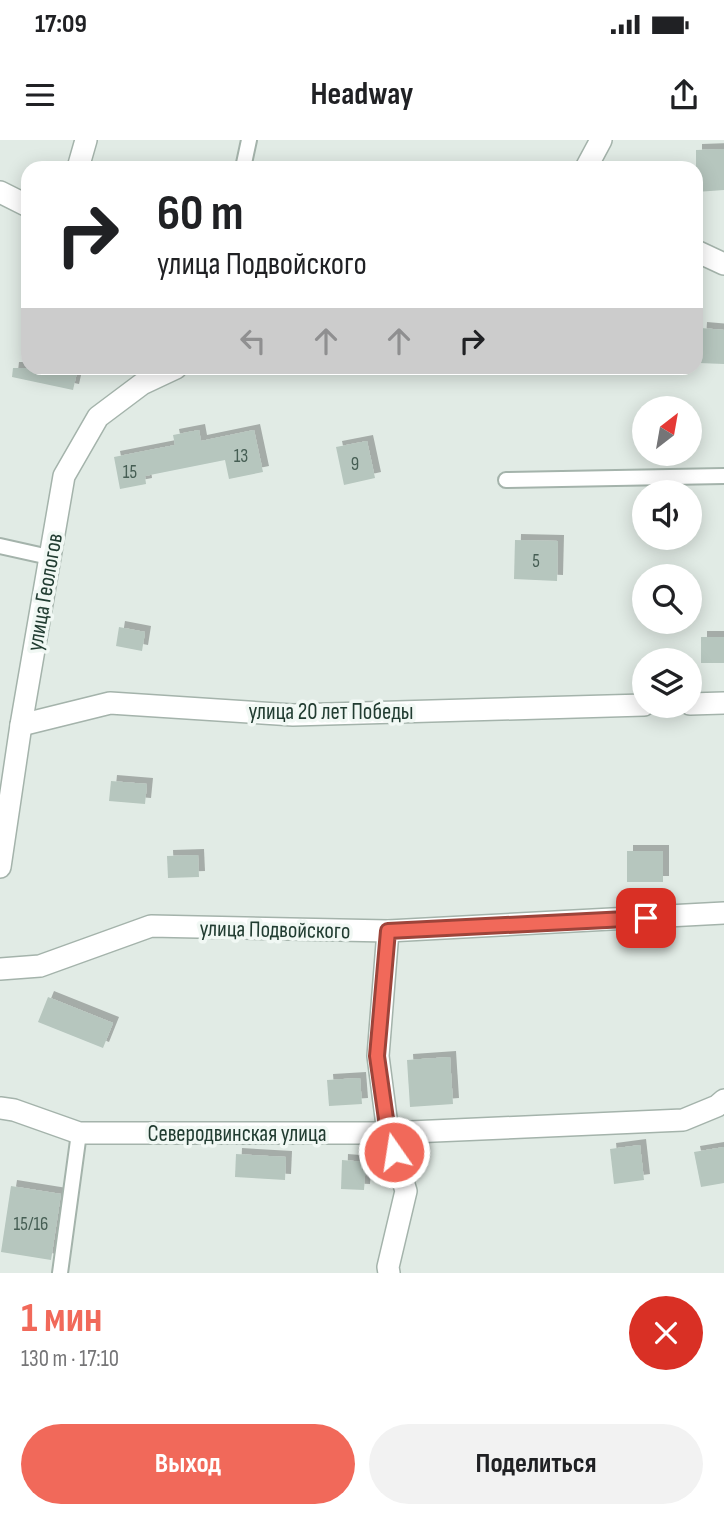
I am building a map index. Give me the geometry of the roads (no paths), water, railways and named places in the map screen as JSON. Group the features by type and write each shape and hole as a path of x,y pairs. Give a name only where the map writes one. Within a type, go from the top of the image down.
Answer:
{"street":[{"path":"80,161 86,140"},
{"path":"590,161 601,140"},
{"path":"0,192 21,202"},
{"path":"703,254 724,264"},
{"name":"улица Геологов","path":"0,867 21,725 64,476 98,417 142,384 159,375"},
{"name":"улица 20 лет Победы","path":"21,725 110,703 293,715 632,705"},
{"path":"702,704 724,703"},
{"name":"улица Подвойского","path":"0,969 40,966 151,926 388,931 724,914"},
{"path":"388,931 377,1056 388,1133 406,1191 388,1267 389,1273"},
{"name":"Северодвинская улица","path":"0,1108 14,1110 79,1133 388,1133 684,1120 717,1106 724,1100"}],"lane":[{"path":"244,161 249,140"},
{"path":"506,480 724,475"},
{"path":"0,546 49,557"},
{"path":"60,1273 79,1133"}]}
